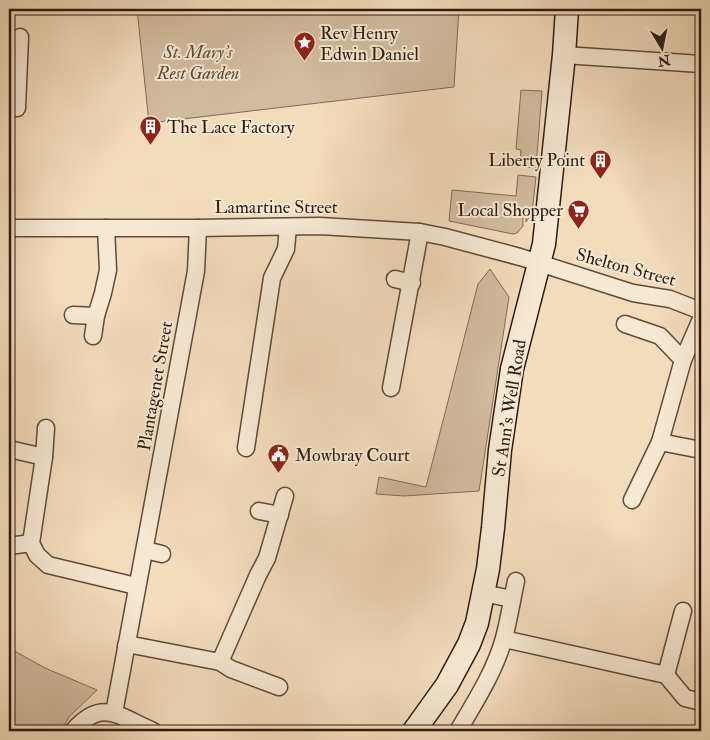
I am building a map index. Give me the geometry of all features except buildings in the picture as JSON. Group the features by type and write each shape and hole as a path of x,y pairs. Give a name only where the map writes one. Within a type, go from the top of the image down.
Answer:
{"street":[{"name":"St Ann's Well Road","path":"414,731 447,684 470,644 477,623 493,528 499,457 512,369 539,264 548,209 567,9"},
{"path":"18,108 20,37"},
{"path":"564,55 701,64"},
{"name":"Lamartine Street","path":"9,228 328,226 420,232 539,264"},
{"path":"246,448 272,278 286,249 288,227"},
{"path":"93,336 96,316 108,270 106,228"},
{"name":"Plantagenet Street","path":"114,713 136,586 145,550 196,271 198,228"},
{"path":"391,388 420,232"},
{"name":"Shelton Street","path":"539,264 633,293 670,298 701,311"},
{"path":"395,278 412,283"},
{"path":"73,315 96,316"},
{"path":"632,500 660,442 682,360 701,319"},
{"path":"625,324 660,336 682,360"},
{"path":"46,428 44,457 31,543 37,555 48,565 136,586"},
{"path":"660,442 701,450"},
{"path":"9,449 44,457"},
{"path":"220,662 252,573 267,558 285,496"},
{"path":"259,512 280,515"},
{"path":"9,546 31,543"},
{"path":"145,550 162,554"},
{"path":"458,731 481,692 496,660 504,638 516,581"},
{"path":"483,592 512,599"},
{"path":"666,675 682,611"},
{"path":"504,638 666,675 685,698 701,702"},
{"path":"126,646 132,645 220,662 231,669 279,687"},
{"path":"73,731 83,720 97,713 114,713 153,731"}],"green space":[{"name":"St. Mary's Rest Garden","path":"137,9 459,9 454,87 149,123"},
{"path":"521,90 542,91 536,168 520,166 521,150 516,149"},
{"path":"518,175 536,177 532,213 526,222 526,216 523,216 523,226 517,233 513,234 449,221 452,190 516,196"},
{"path":"490,269 509,297 479,491 404,496 376,494 379,477 426,487 478,284"},
{"path":"9,648 45,668 97,690 69,717 61,731 9,731"}],"place":[{"name":"Rev Henry Edwin Daniel","path":"304,62"},
{"name":"The Lace Factory","path":"151,146"},
{"name":"Liberty Point","path":"601,179"},
{"name":"Local Shopper","path":"579,229"},
{"name":"Mowbray Court","path":"279,474"}]}
